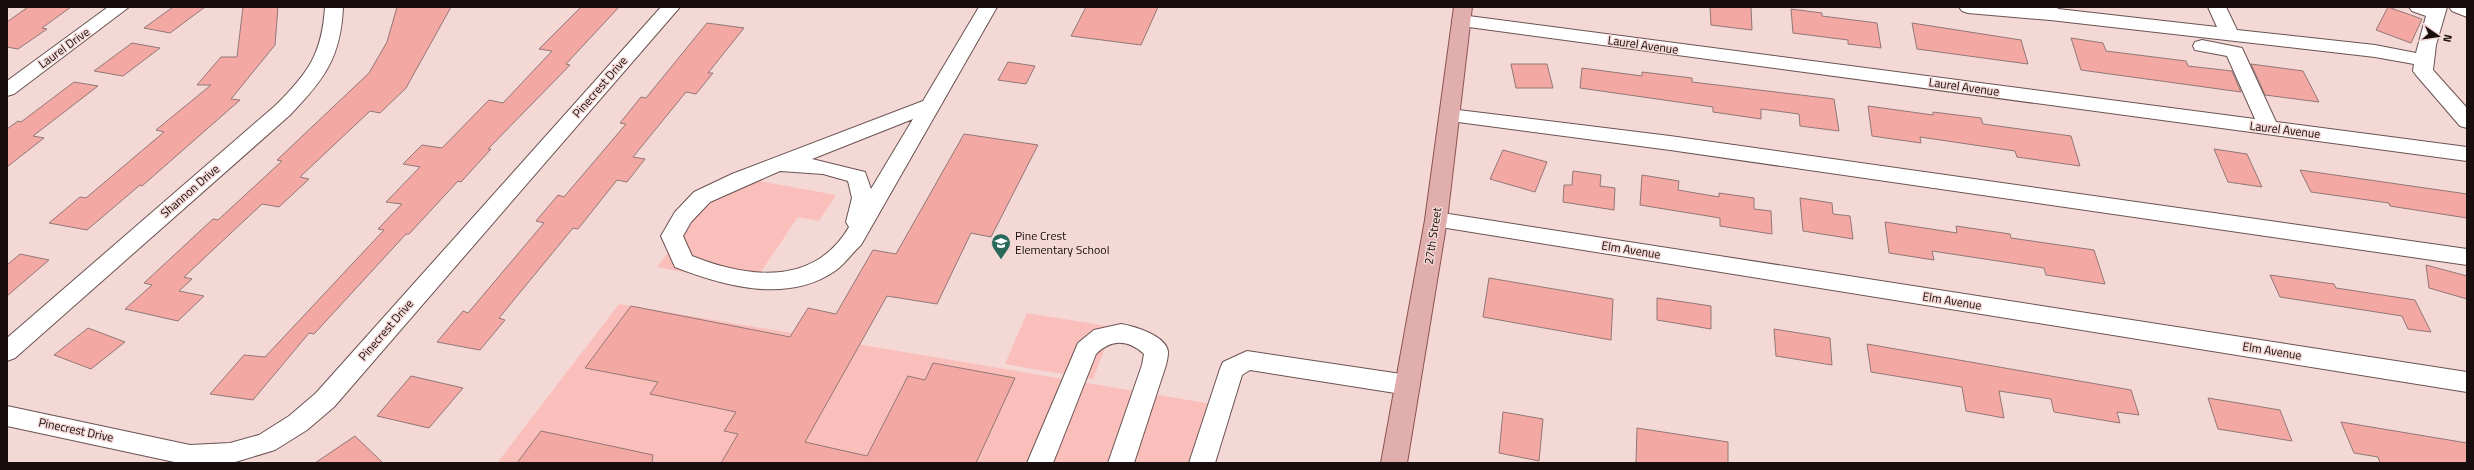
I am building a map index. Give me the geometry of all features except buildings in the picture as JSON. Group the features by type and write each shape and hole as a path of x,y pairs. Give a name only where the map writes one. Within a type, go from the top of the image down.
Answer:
{"main road":[{"name":"27th Street","path":"1394,463 1436,220 1462,14"}],"street":[{"name":"Laurel Drive","path":"7,90 120,7"},
{"name":"Shannon Drive","path":"7,352 283,110 312,82 326,57 334,34 334,7"},
{"name":"Pinecrest Drive","path":"7,416 190,455 230,453 266,443 298,423 325,400 670,7"},
{"path":"928,106 764,169 702,197 683,216 672,236 683,261 708,271 732,278 766,282 796,278 825,266 853,239 926,117 928,106 988,7"},
{"path":"1968,7 2049,11 2230,35 2375,51 2425,60"},
{"path":"2217,7 2230,35"},
{"path":"2458,7 2467,11"},
{"path":"2431,9 2423,71 2467,121"},
{"name":"Laurel Avenue","path":"1462,14 2269,128 2467,154"},
{"path":"2182,44 2235,52 2269,128"},
{"path":"1450,115 1670,143 2467,257"},
{"path":"764,169 814,165 831,167 858,176 863,198 853,239"},
{"name":"Elm Avenue","path":"1436,220 2467,382"},
{"path":"1040,463 1086,349 1094,340 1116,333 1139,338 1148,342 1156,351 1154,365 1121,463"},
{"path":"1202,463 1224,388 1232,369 1247,360 1408,385"}],"shaded area":[{"path":"726,175 836,195 819,221 798,217 752,285 657,267"},
{"path":"619,304 1230,407 1214,463 497,463"},
{"path":"1027,313 1113,327 1093,379 1005,364"}],"place":[{"name":"Pine Crest Elementary School","path":"1001,260"}]}
